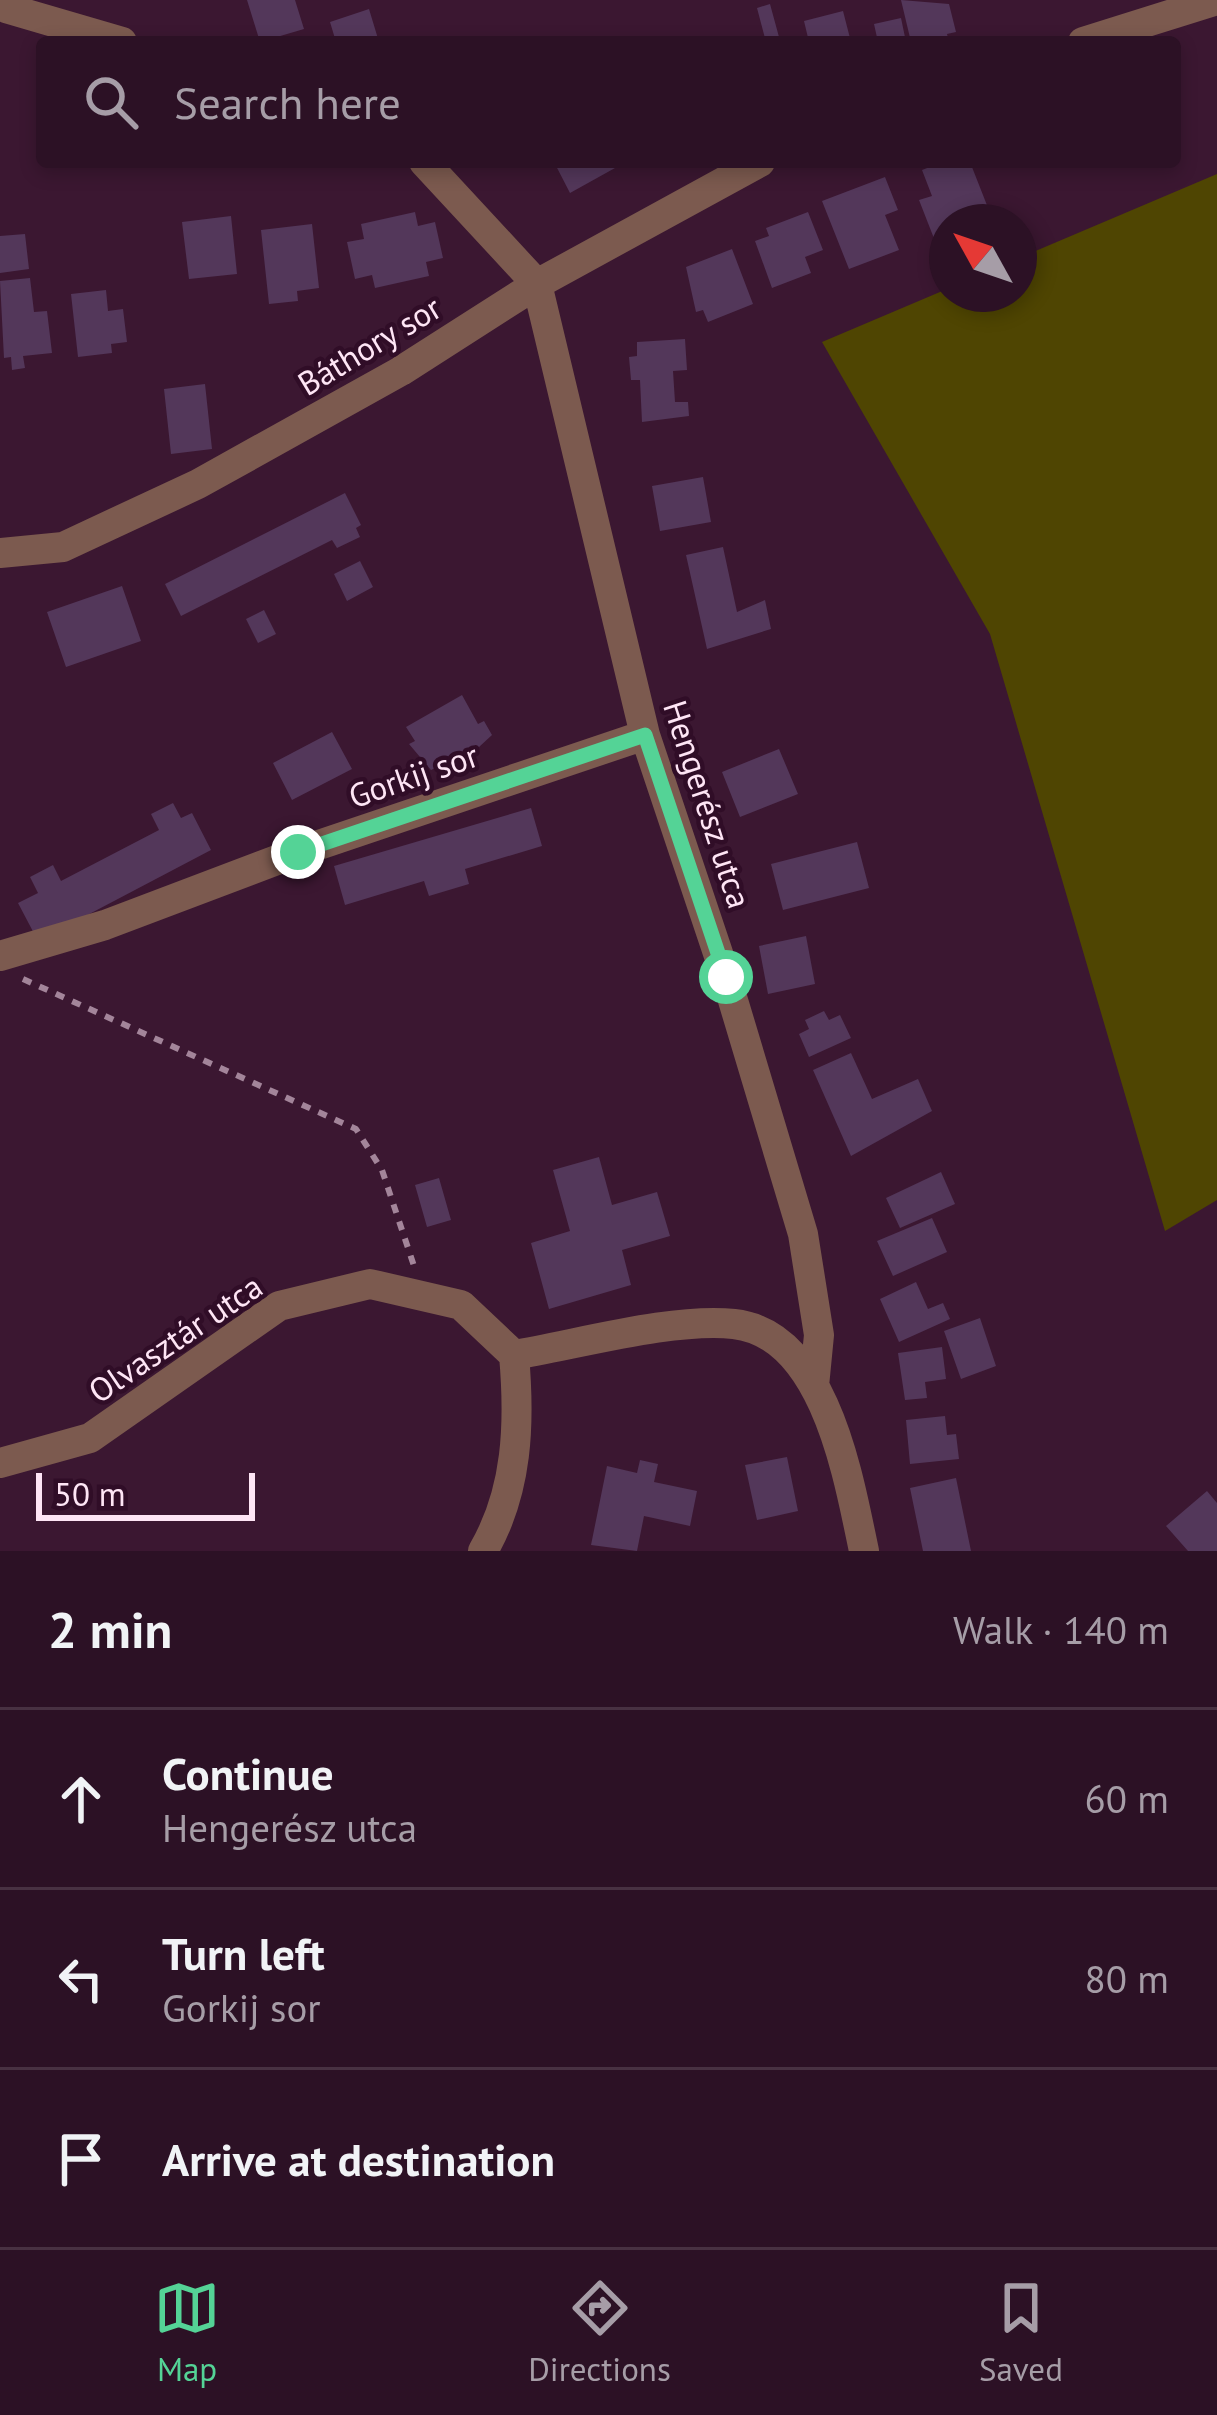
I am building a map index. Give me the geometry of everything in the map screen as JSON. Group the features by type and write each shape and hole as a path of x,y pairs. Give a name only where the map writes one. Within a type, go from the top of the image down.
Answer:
{"street":[{"path":"1101,36 1217,0"},
{"path":"6,8 102,36"},
{"path":"430,168 537,284"},
{"name":"Báthory sor","path":"0,553 63,547 197,484 401,371 537,284 749,168"},
{"name":"Hengerész utca","path":"537,284 645,735 726,977 802,1234 819,1335 814,1386 841,1440 864,1551"},
{"name":"Gorkij sor","path":"7,965 298,852 645,735"},
{"name":"Olvasztár utca","path":"0,1463 90,1438 279,1306 370,1284 422,1292 461,1305 514,1355"},
{"path":"483,1551 497,1526 512,1470 519,1414 514,1355 690,1326 737,1324 781,1346 814,1386"}],"path":[{"path":"7,965 356,1129 382,1170 422,1292"}],"shaded area":[{"path":"1217,174 1217,1200 1165,1231 990,634 822,342 929,297 929,312 1037,312 1037,250"}],"building":[{"path":"247,0 295,0 304,29 258,36"},
{"path":"901,0 949,4 956,32 910,36"},
{"path":"770,4 779,36 764,36 757,8"},
{"path":"369,9 377,36 334,36 330,22"},
{"path":"843,11 849,36 808,36 804,21"},
{"path":"901,18 905,36 877,36 874,24"},
{"path":"557,168 615,168 570,193"},
{"path":"972,168 986,204 929,204 929,226 919,200 932,196 922,170"},
{"path":"885,177 898,210 885,215 899,250 849,269 822,201"},
{"path":"415,212 418,226 435,222 443,258 426,262 429,276 375,288 372,275 355,279 347,242 364,239 361,224"},
{"path":"808,212 823,250 805,257 811,273 772,288 755,241 769,236 766,228"},
{"path":"231,216 237,274 189,279 182,222"},
{"path":"312,224 319,288 297,291 298,301 269,304 261,230"},
{"path":"25,234 29,269 0,273 0,236"},
{"path":"732,249 753,304 708,322 703,310 696,312 686,267"},
{"path":"30,278 34,312 47,311 52,353 23,356 25,368 12,370 11,357 4,358 0,281"},
{"path":"106,290 108,311 123,309 127,342 111,344 112,353 78,357 71,294"},
{"path":"685,339 687,370 673,371 675,402 688,402 689,416 642,422 640,380 631,380 629,357 637,356 637,342"},
{"path":"205,384 212,449 171,454 164,389"},
{"path":"703,477 711,522 660,531 652,486"},
{"path":"345,493 361,525 356,528 360,537 337,548 332,540 181,616 165,584"},
{"path":"723,547 737,612 765,600 771,629 707,649 686,555"},
{"path":"360,561 373,587 347,601 334,574"},
{"path":"122,586 141,641 66,667 47,612"},
{"path":"264,610 276,634 258,643 246,619"},
{"path":"462,695 478,724 484,721 492,735 479,747 431,770 409,744 415,741 406,727"},
{"path":"332,732 352,769 292,800 273,763"},
{"path":"779,749 798,794 740,817 722,772"},
{"path":"173,803 181,818 192,813 211,850 38,941 18,903 38,893 30,877 53,865 61,881 159,830 151,814"},
{"path":"531,808 542,846 465,869 469,884 429,896 424,881 345,905 334,866"},
{"path":"857,842 869,888 783,910 771,864"},
{"path":"806,936 815,984 768,994 759,946"},
{"path":"824,1011 829,1020 840,1015 851,1038 809,1057 799,1034 809,1029 805,1020"},
{"path":"851,1053 872,1099 918,1079 932,1111 851,1156 813,1070"},
{"path":"599,1157 612,1205 657,1192 670,1236 622,1250 631,1285 549,1309 531,1243 570,1231 553,1170"},
{"path":"941,1172 955,1204 900,1228 886,1198"},
{"path":"439,1178 451,1220 427,1227 415,1185"},
{"path":"932,1218 947,1252 893,1276 877,1241"},
{"path":"916,1282 928,1309 943,1303 950,1319 899,1342 880,1299"},
{"path":"980,1318 996,1366 961,1379 944,1331"},
{"path":"942,1347 946,1379 925,1382 927,1398 905,1400 898,1353"},
{"path":"945,1416 947,1435 956,1434 959,1459 910,1464 906,1420"},
{"path":"787,1457 798,1511 757,1520 745,1465"},
{"path":"640,1460 658,1464 654,1482 697,1491 690,1526 644,1516 637,1551 591,1545 607,1466 637,1473"},
{"path":"956,1478 971,1551 923,1551 910,1488"},
{"path":"1207,1491 1217,1503 1217,1551 1188,1551 1166,1526"}],"route":[{"path":"298,852 645,735 726,977"}]}
